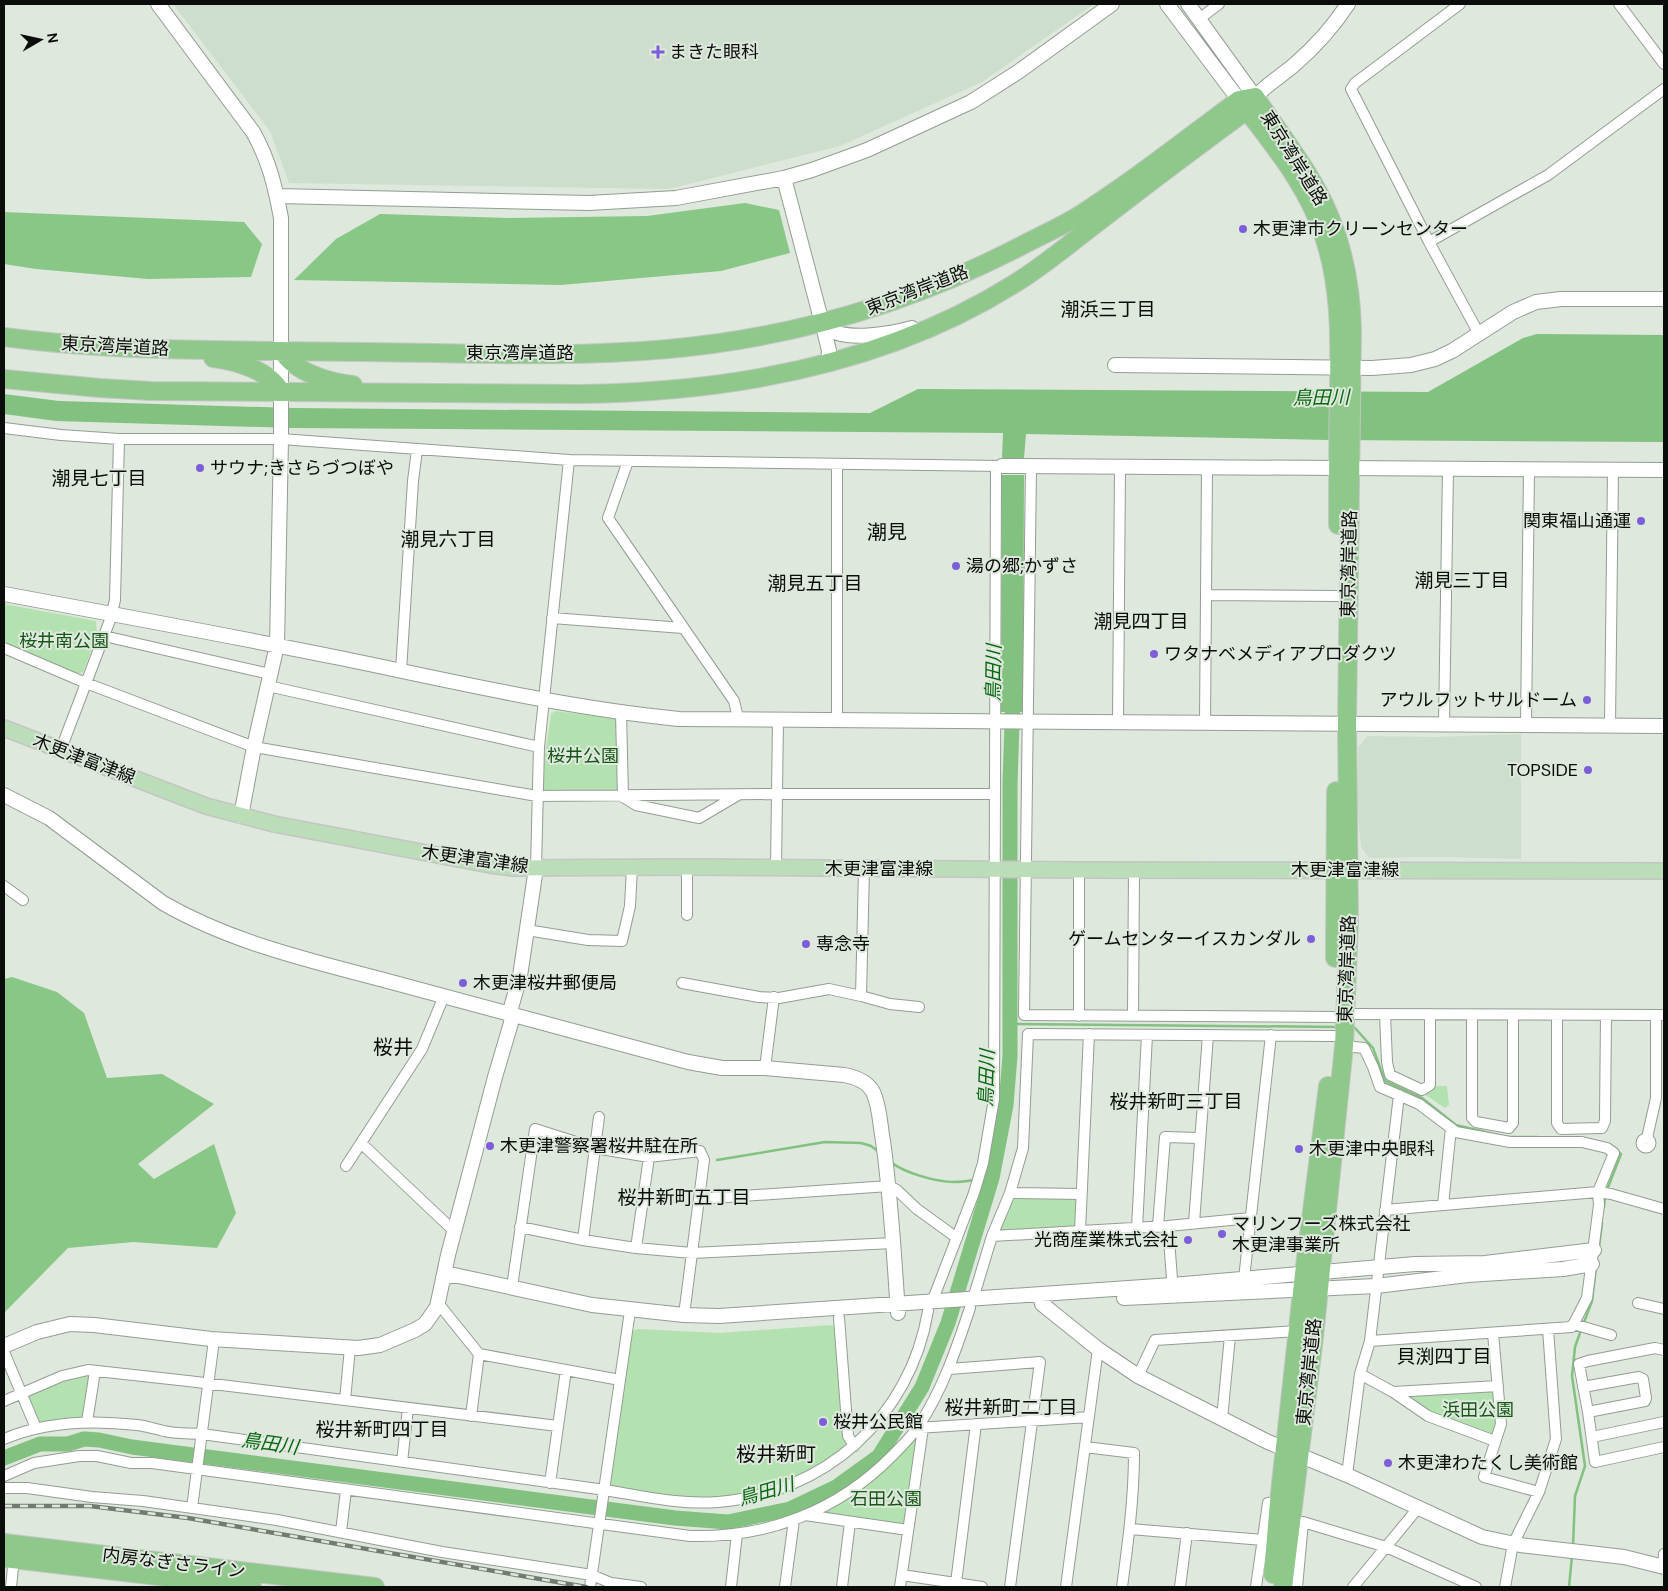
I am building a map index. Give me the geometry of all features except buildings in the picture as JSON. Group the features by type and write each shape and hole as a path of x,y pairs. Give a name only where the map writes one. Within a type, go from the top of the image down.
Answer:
{"highway":[{"name":"東京湾岸道路","path":"4,378 100,388 151,391 580,394 655,392 740,382 828,363 927,330 1011,286 1042,265 1148,184 1247,102"},
{"name":"東京湾岸道路","path":"4,337 133,349 519,353 629,352 722,342 822,323 884,304 953,278 1007,254 1066,223 1247,102"},
{"name":"東京湾岸道路","path":"1247,102 1308,173 1319,194 1334,228 1344,262 1349,286 1352,318 1346,367 1344,469 1342,870 1339,1041 1292,1452 1279,1502 1271,1587"},
{"path":"133,349 230,361 266,376 277,385 281,392"},
{"path":"282,351 295,366 329,380 352,385 433,393"},
{"name":"東京湾岸道路","path":"1342,724 1338,596 1344,469"},
{"name":"東京湾岸道路","path":"1283,1587 1298,1331 1311,1281"},
{"name":"内房なぎさライン","path":"4,1543 375,1587"},
{"name":"内房なぎさライン","path":"9,1558 252,1587"}],"main road":[{"name":"木更津富津線","path":"4,728 206,806 241,816 274,824 513,868 1664,871"}],"street":[{"path":"158,4 264,151 277,196 281,218 282,351 277,645 241,816"},
{"path":"277,196 598,203 676,198 784,178 867,150 971,102 1018,72 1112,4"},
{"path":"1167,4 1247,102"},
{"path":"1188,4 1199,18 1247,102"},
{"path":"1199,18 1219,4"},
{"path":"1247,102 1304,56 1331,28 1348,4"},
{"path":"1460,4 1355,83 1351,89 1429,242 1479,334"},
{"path":"1619,4 1664,64"},
{"path":"1429,242 1548,175 1664,90"},
{"path":"784,178 829,351 828,363"},
{"path":"1115,365 1395,367 1420,364 1452,351 1513,312 1536,302 1561,299 1664,299"},
{"path":"822,323 829,330 838,332 866,335 882,334 915,328 970,309"},
{"path":"4,428 61,435 119,438 281,439 569,460 1207,468 1664,470"},
{"path":"61,749 104,636 114,600 119,438"},
{"path":"401,671 413,481 417,450"},
{"path":"4,1346 38,1332 70,1324 94,1325 214,1340 350,1348 370,1347 380,1345 415,1330 425,1324 437,1307 454,1231 496,1074 512,1023 511,1008 520,976 536,868 539,746 569,460"},
{"path":"628,461 608,518 734,700 738,718"},
{"path":"837,464 837,720"},
{"path":"4,1439 36,1428 65,1423 87,1422 137,1425 166,1432 550,1482 604,1493 665,1500 717,1502 768,1493 790,1485 819,1471 867,1435 888,1410 904,1386 916,1359 930,1307 957,1238 983,1163 994,1099 999,466"},
{"path":"1028,466 1028,722 1024,1015 1660,1015 1656,1098 1647,1138"},
{"path":"1118,722 1120,467"},
{"path":"1205,723 1207,468"},
{"path":"1444,724 1448,468"},
{"path":"1526,725 1529,469"},
{"path":"1610,725 1613,470"},
{"path":"4,594 277,645 544,699 621,712 679,718 1664,726"},
{"path":"1206,595 1338,596"},
{"path":"552,618 683,628"},
{"path":"104,636 269,680 539,746"},
{"path":"4,648 86,683 254,747 537,796 995,794"},
{"path":"621,712 623,797"},
{"path":"776,868 778,719"},
{"path":"623,797 636,805 699,818 739,794"},
{"path":"4,795 44,815 163,903 213,928 290,955 688,1062 722,1068 765,1068 844,1075 856,1078 867,1085 876,1101 888,1186 897,1309"},
{"path":"527,930 588,940 622,941 630,906 632,867"},
{"path":"687,867 687,915"},
{"path":"861,996 864,869"},
{"path":"1079,1016 1080,870"},
{"path":"1133,1015 1134,870"},
{"path":"4,886 23,900"},
{"path":"682,983 759,997 774,997 829,989 890,1004 919,1007"},
{"path":"346,1166 422,1049 444,996"},
{"path":"765,1068 774,997"},
{"path":"1385,1014 1387,1062 1390,1074 1422,1090 1430,1085 1430,1014"},
{"path":"4,1476 34,1462 79,1456 97,1456 131,1463 152,1463 198,1468 346,1490 690,1536 712,1537 737,1534 776,1526 794,1520 843,1497 862,1484 883,1465 920,1428 949,1369 972,1304 992,1236 1010,1194 1023,1148 1028,1015"},
{"path":"1472,1015 1472,1118 1476,1122 1509,1128 1513,1122 1514,1015"},
{"path":"1557,1015 1557,1123 1561,1129 1602,1128 1605,1121 1606,1015"},
{"path":"1028,1034 1272,1035 1339,1041 1364,1048 1380,1087 1419,1104 1456,1132 1510,1142 1582,1142 1607,1148 1614,1153 1598,1192 1599,1205 1587,1298 1572,1326 1370,1341"},
{"path":"1080,1231 1089,1034"},
{"path":"1137,1228 1147,1035"},
{"path":"1194,1223 1208,1035"},
{"path":"1244,1279 1272,1035"},
{"path":"1347,1475 1360,1374 1370,1341 1399,1095"},
{"path":"583,1240 600,1117"},
{"path":"1443,1204 1451,1128"},
{"path":"512,1287 535,1129 595,1148 649,1157 700,1150 704,1160 684,1315"},
{"path":"1172,1290 1163,1226 1165,1137 1200,1138"},
{"path":"361,1143 454,1231"},
{"path":"636,1248 649,1157"},
{"path":"699,1199 888,1186 897,1190 917,1209 957,1238"},
{"path":"1385,1210 1598,1192 1664,1209"},
{"path":"1010,1194 1082,1194"},
{"path":"992,1236 1137,1228 1251,1218"},
{"path":"520,1227 583,1240 636,1248 692,1253 893,1243"},
{"path":"443,1278 452,1284 591,1314 719,1316 930,1307 1311,1281 1378,1268 1415,1264 1485,1263 1593,1257"},
{"path":"1172,1290 1244,1279 1311,1281 1376,1286 1468,1275 1563,1269 1593,1257"},
{"path":"443,1278 454,1275 629,1315 686,1325 839,1318 897,1309"},
{"path":"1041,1299 1098,1349 1138,1376 1292,1452 1482,1537 1513,1544 1664,1562"},
{"path":"438,1303 479,1354 620,1380"},
{"path":"1638,1303 1664,1309"},
{"path":"590,1587 629,1315"},
{"path":"839,1318 848,1436 854,1446"},
{"path":"1573,1324 1611,1335"},
{"path":"1505,1587 1513,1544 1539,1492 1556,1439 1548,1329"},
{"path":"1138,1376 1155,1340 1298,1331"},
{"path":"1493,1333 1501,1424 1484,1477 1539,1492"},
{"path":"1222,1419 1230,1336"},
{"path":"192,1508 214,1340"},
{"path":"345,1400 350,1348"},
{"path":"1664,1350 1655,1348 1579,1364 1595,1462 1664,1447"},
{"path":"1066,1587 1098,1349"},
{"path":"4,1352 20,1394 36,1428"},
{"path":"471,1416 479,1354"},
{"path":"949,1369 1040,1362 1010,1587"},
{"path":"550,1482 566,1370"},
{"path":"87,1422 95,1371"},
{"path":"4,1401 74,1372 95,1371 558,1426"},
{"path":"1360,1374 1393,1392 1428,1416 1496,1440"},
{"path":"1583,1387 1639,1377 1642,1379 1646,1398 1645,1401 1588,1412"},
{"path":"1393,1392 1498,1386"},
{"path":"402,1462 408,1408"},
{"path":"920,1428 1032,1419 1089,1417"},
{"path":"1592,1437 1664,1422"},
{"path":"956,1583 976,1424"},
{"path":"900,1587 920,1428"},
{"path":"1085,1447 1134,1453 1130,1529 1122,1587"},
{"path":"4,1488 27,1488 92,1497 143,1500 277,1520 442,1552 592,1575 611,1583 641,1587"},
{"path":"341,1532 346,1490"},
{"path":"1256,1587 1268,1503 1279,1502"},
{"path":"1353,1587 1418,1508"},
{"path":"805,1515 908,1530"},
{"path":"786,1587 794,1520"},
{"path":"842,1587 850,1522"},
{"path":"1297,1587 1303,1522 1386,1547 1476,1587"},
{"path":"1130,1529 1263,1540"},
{"path":"1180,1587 1187,1533"},
{"path":"731,1587 737,1534"},
{"path":"9,1558 11,1587"},
{"path":"902,1575 982,1587"}],"shaded area":[{"path":"173,4 1094,4 982,82 840,146 669,189 289,183 270,131"},
{"path":"745,203 779,210 790,253 721,271 561,285 294,280 336,239 380,214 509,218 647,216"},
{"path":"4,212 244,222 262,244 251,277 148,279 36,269 4,264"},
{"path":"1521,734 1521,859 1369,858 1361,847 1357,809 1358,747 1368,736 1434,737"},
{"path":"12,977 57,992 84,1013 107,1078 162,1074 214,1104 138,1164 154,1179 214,1144 236,1213 217,1248 133,1242 68,1248 4,1313 4,979"}],"green space":[{"name":"桜井南公園","path":"4,604 96,621 97,635 83,672 77,674 4,646"},
{"name":"桜井公園","path":"555,711 619,719 622,792 543,792 542,776 551,714"},
{"path":"1434,1086 1447,1086 1449,1105 1445,1108 1424,1094"},
{"path":"1015,1197 1078,1199 1076,1227 1004,1232 1001,1229 1012,1199"},
{"path":"831,1325 835,1327 846,1446 840,1453 789,1483 743,1496 691,1500 612,1487 610,1485 632,1331 638,1329 720,1333"},
{"path":"74,1374 92,1374 86,1417 40,1425 26,1399 33,1391"},
{"name":"浜田公園","path":"1491,1390 1494,1392 1498,1423 1494,1434 1491,1436 1428,1412 1406,1396"},
{"name":"石田公園","path":"919,1432 905,1525 817,1515 857,1492 890,1466"}],"water":[{"path":"1537,334 1664,335 1664,442 1329,440 1026,434 1024,458 1002,458 1003,433 294,428 56,421 4,414 4,394 59,401 293,408 870,413 918,389 1428,392 1523,338"},
{"path":"1002,475 1024,475 1023,712 1001,712"}],"waterway":[{"name":"鳥田川","path":"4,1458 40,1444 68,1444 84,1439 99,1440 132,1447 675,1518 728,1522 790,1509 836,1487 879,1456 922,1387 948,1323 992,1178 1006,1105 1010,1056 1010,783 1013,693"},
{"path":"1009,1024 1339,1027"},
{"path":"1352,1027 1373,1048 1385,1081 1422,1098 1456,1125 1502,1136"},
{"path":"1507,1137 1537,1137"},
{"path":"717,1160 825,1142 861,1143 871,1146 879,1152"},
{"path":"1607,1190 1621,1154 1617,1151"},
{"path":"891,1162 904,1170 930,1179 947,1182 974,1180"},
{"path":"982,1179 992,1178"},
{"path":"1604,1207 1605,1196"},
{"path":"1599,1247 1602,1223"},
{"path":"1583,1325 1592,1301 1596,1267"},
{"path":"1573,1546 1575,1496 1585,1466 1572,1376 1575,1347 1581,1330"},
{"path":"1569,1587 1572,1556"}],"railway":[{"path":"4,1506 90,1506 188,1518 586,1587"}],"place":[{"name":"まきた眼科","path":"658,52"},
{"name":"木更津市クリーンセンター","path":"1243,229"},
{"name":"サウナ;きさらづつぼや","path":"200,468"},
{"name":"関東福山通運","path":"1641,521"},
{"name":"湯の郷;かずさ","path":"956,566"},
{"name":"ワタナベメディアプロダクツ","path":"1154,654"},
{"name":"アウルフットサルドーム","path":"1587,700"},
{"name":"TOPSIDE","path":"1588,770"},
{"name":"ゲームセンターイスカンダル","path":"1311,939"},
{"name":"専念寺","path":"806,944"},
{"name":"木更津桜井郵便局","path":"463,983"},
{"name":"木更津警察署桜井駐在所","path":"490,1146"},
{"name":"木更津中央眼科","path":"1299,1149"},
{"name":"マリンフーズ株式会社 木更津事業所","path":"1222,1234"},
{"name":"光商産業株式会社","path":"1188,1240"},
{"name":"桜井公民館","path":"823,1422"},
{"name":"木更津わたくし美術館","path":"1388,1463"}],"district":[{"name":"潮浜三丁目","path":"1108,309"},
{"name":"潮見七丁目","path":"99,478"},
{"name":"潮見","path":"887,532"},
{"name":"潮見六丁目","path":"448,539"},
{"name":"潮見三丁目","path":"1462,580"},
{"name":"潮見五丁目","path":"815,583"},
{"name":"潮見四丁目","path":"1141,621"},
{"name":"桜井","path":"393,1047"},
{"name":"桜井新町三丁目","path":"1176,1101"},
{"name":"桜井新町五丁目","path":"684,1197"},
{"name":"貝渕四丁目","path":"1444,1356"},
{"name":"桜井新町二丁目","path":"1011,1407"},
{"name":"桜井新町四丁目","path":"382,1429"},
{"name":"桜井新町","path":"776,1454"}]}
